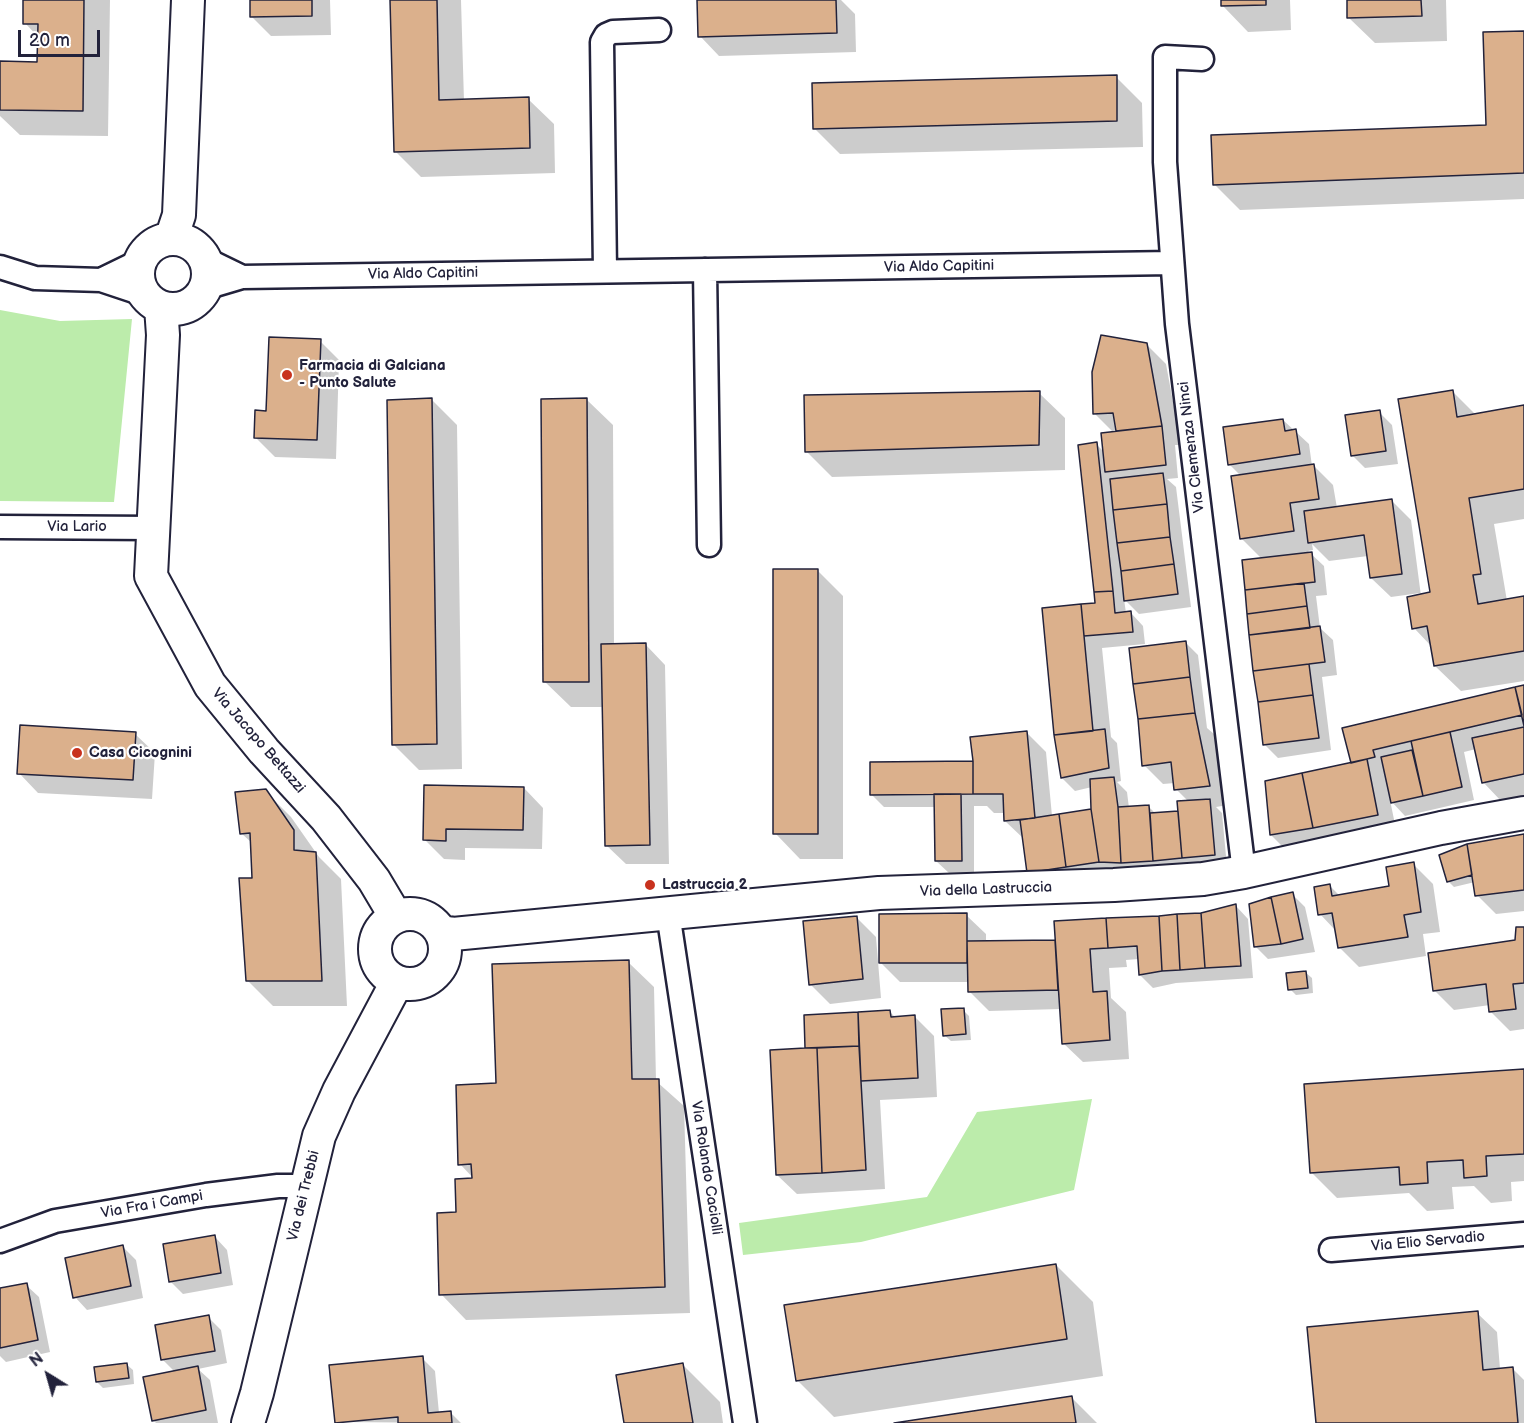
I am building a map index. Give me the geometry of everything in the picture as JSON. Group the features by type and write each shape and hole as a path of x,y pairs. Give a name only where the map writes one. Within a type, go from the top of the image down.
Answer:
{"street":[{"path":"0,267 34,278 101,280 161,311 194,302 205,288 208,278 207,267 186,239 188,0"},
{"path":"605,271 602,42 606,35 613,32 659,30"},
{"name":"Via Clemenza Ninci","path":"1202,59 1165,57 1165,162 1179,336 1244,872"},
{"path":"101,280 140,261 153,246 186,239"},
{"name":"Via Aldo Capitini","path":"186,239 242,277"},
{"name":"Via Jacopo Bettazzi","path":"140,261 139,283 161,311 151,576 210,685 264,751 326,818 374,880 396,916"},
{"name":"Via Aldo Capitini","path":"205,288 242,277 1172,263"},
{"path":"705,270 709,545"},
{"name":"Via Lario","path":"0,527 154,528"},
{"name":"Via della Lastruccia","path":"442,932 453,934 879,893 1114,885 1203,879 1442,828 1524,813"},
{"name":"Via Rolando Caciolli","path":"668,913 745,1423"},
{"path":"417,914 427,917 442,932 446,946 444,960 437,973 425,981 411,984 397,982 386,975 378,963 375,950 377,936 396,916 417,914"},
{"name":"Via dei Trebbi","path":"248,1423 319,1136 339,1090 397,982"},
{"name":"Via Fra i Campi","path":"0,1241 55,1221 206,1195 307,1185"},
{"name":"Via Elio Servadio","path":"1331,1250 1524,1234"}],"green space":[{"path":"0,310 60,321 132,319 114,502 0,501"},
{"path":"1092,1099 1074,1190 861,1242 743,1255 739,1223 927,1197 977,1112"}],"building":[{"path":"23,0 84,0 83,111 0,110 0,61 37,62 38,24 23,24"},
{"path":"250,0 312,0 312,16 250,17"},
{"path":"390,0 437,0 439,100 529,97 530,148 394,152"},
{"path":"697,0 836,0 837,33 698,37"},
{"path":"1221,0 1266,0 1266,5 1221,6"},
{"path":"1347,0 1421,0 1422,16 1347,18"},
{"path":"1524,31 1524,173 1213,185 1211,135 1486,125 1483,32"},
{"path":"1117,75 1117,121 813,129 812,83"},
{"path":"1101,335 1147,343 1162,426 1116,431 1113,413 1093,414 1092,372"},
{"path":"269,337 321,339 317,440 254,438 255,410 266,411"},
{"path":"1453,390 1457,417 1524,405 1524,489 1469,498 1481,574 1473,575 1478,604 1524,596 1524,651 1434,666 1427,626 1412,629 1407,597 1430,592 1398,399"},
{"path":"1040,391 1039,445 805,452 804,395"},
{"path":"432,398 437,744 392,745 387,400"},
{"path":"587,398 589,682 543,682 541,399"},
{"path":"1380,410 1386,451 1351,456 1345,415"},
{"path":"1283,419 1285,431 1296,429 1300,454 1228,465 1223,427"},
{"path":"1162,426 1166,465 1105,472 1101,433"},
{"path":"1097,442 1113,591 1094,592 1078,445"},
{"path":"1314,464 1319,499 1290,503 1294,531 1240,539 1231,476"},
{"path":"1163,473 1167,504 1113,510 1110,479"},
{"path":"1392,499 1402,574 1370,578 1364,535 1308,543 1304,511"},
{"path":"1167,504 1170,537 1117,543 1113,510"},
{"path":"1170,537 1174,564 1121,571 1117,543"},
{"path":"1312,552 1315,582 1245,590 1242,560"},
{"path":"1174,564 1178,594 1124,601 1121,571"},
{"path":"773,569 818,569 818,834 773,834"},
{"path":"1304,583 1307,606 1247,614 1245,590"},
{"path":"1113,591 1115,613 1131,611 1133,632 1084,636 1081,604 1095,603 1094,592"},
{"path":"1081,604 1093,731 1054,735 1042,608"},
{"path":"1307,606 1310,628 1249,635 1247,614"},
{"path":"1320,626 1325,662 1253,671 1249,635"},
{"path":"1186,641 1190,677 1133,684 1129,648"},
{"path":"646,643 650,845 605,846 601,644"},
{"path":"1309,664 1313,695 1258,702 1253,671"},
{"path":"1190,677 1195,713 1138,719 1133,684"},
{"path":"1524,685 1524,726 1515,687"},
{"path":"1515,687 1522,715 1373,750 1375,757 1351,763 1342,728"},
{"path":"1313,695 1319,738 1263,745 1258,702"},
{"path":"1195,713 1210,786 1174,790 1171,762 1142,766 1138,719"},
{"name":"Casa Cicognini","path":"20,725 136,732 133,780 17,774"},
{"path":"1524,727 1524,774 1482,783 1472,738"},
{"path":"1105,729 1109,768 1061,778 1054,735"},
{"path":"1027,731 1035,818 1004,821 1003,794 973,794 970,737"},
{"path":"1450,732 1462,787 1423,796 1411,741"},
{"path":"1412,750 1423,796 1391,803 1381,757"},
{"path":"1367,759 1378,815 1313,828 1302,773"},
{"path":"973,761 973,794 870,795 870,762"},
{"path":"1302,773 1313,828 1270,835 1265,781"},
{"path":"1114,777 1121,863 1099,862 1091,809 1090,779"},
{"path":"424,785 524,787 523,830 446,829 446,841 423,840"},
{"path":"266,789 294,830 294,850 316,852 322,981 246,981 239,878 252,878 250,833 240,834 235,792"},
{"path":"934,794 961,794 962,861 935,861"},
{"path":"1210,799 1215,855 1182,858 1177,801"},
{"path":"1149,805 1153,861 1121,863 1118,807"},
{"path":"1091,809 1099,862 1066,867 1059,814"},
{"path":"1178,811 1182,858 1153,861 1150,813"},
{"path":"1059,814 1066,867 1027,873 1020,820"},
{"path":"1524,834 1524,890 1475,896 1467,844"},
{"path":"1467,844 1472,875 1447,882 1439,855"},
{"path":"1414,862 1421,912 1404,915 1408,937 1338,948 1332,913 1318,915 1314,887 1330,884 1332,896 1389,886 1386,867"},
{"path":"1293,892 1303,939 1281,944 1271,897"},
{"path":"1271,897 1281,944 1254,947 1249,904"},
{"path":"1236,904 1241,966 1205,968 1201,913"},
{"path":"967,913 967,963 879,963 879,914"},
{"path":"1201,913 1205,968 1180,970 1177,914"},
{"path":"1177,914 1180,970 1162,971 1159,916"},
{"path":"857,916 863,979 809,985 803,921"},
{"path":"1159,916 1162,971 1139,975 1137,946 1108,948 1106,918"},
{"path":"1106,918 1108,948 1090,949 1093,992 1107,991 1110,1040 1062,1044 1054,921"},
{"path":"1516,927 1524,927 1524,983 1513,984 1516,1009 1489,1012 1486,984 1433,991 1428,953 1515,940"},
{"path":"1055,940 1058,990 968,992 967,941"},
{"path":"629,960 632,1079 659,1079 665,1287 439,1295 437,1213 456,1212 455,1179 472,1178 471,1164 458,1165 456,1085 496,1083 492,964"},
{"path":"1306,971 1308,988 1288,990 1286,973"},
{"path":"964,1008 966,1034 943,1036 941,1009"},
{"path":"890,1010 891,1017 915,1015 918,1078 861,1081 858,1012"},
{"path":"858,1012 859,1046 805,1048 804,1015"},
{"path":"859,1046 866,1170 822,1173 817,1048"},
{"path":"817,1048 822,1173 776,1175 770,1050"},
{"path":"1524,1069 1524,1154 1486,1156 1487,1176 1464,1178 1463,1160 1427,1162 1428,1183 1400,1185 1399,1167 1310,1173 1304,1084"},
{"path":"215,1235 221,1273 169,1282 163,1244"},
{"path":"123,1245 131,1286 73,1298 65,1258"},
{"path":"1056,1264 1067,1339 796,1381 784,1305"},
{"path":"27,1283 38,1340 0,1348 0,1288"},
{"path":"1478,1311 1483,1370 1513,1367 1518,1423 1316,1423 1307,1327"},
{"path":"209,1315 215,1351 161,1360 155,1325"},
{"path":"423,1356 428,1413 451,1411 452,1423 398,1423 398,1417 335,1423 329,1365"},
{"path":"127,1363 129,1378 96,1382 94,1367"},
{"path":"683,1363 693,1423 624,1423 616,1375"},
{"path":"198,1366 206,1410 152,1421 143,1377"},
{"path":"1072,1396 1076,1423 894,1423"}],"place":[{"name":"Farmacia di Galciana - Punto Salute","path":"287,375"},
{"name":"Casa Cicognini","path":"77,753"},
{"name":"Lastruccia 2","path":"650,885"}]}
